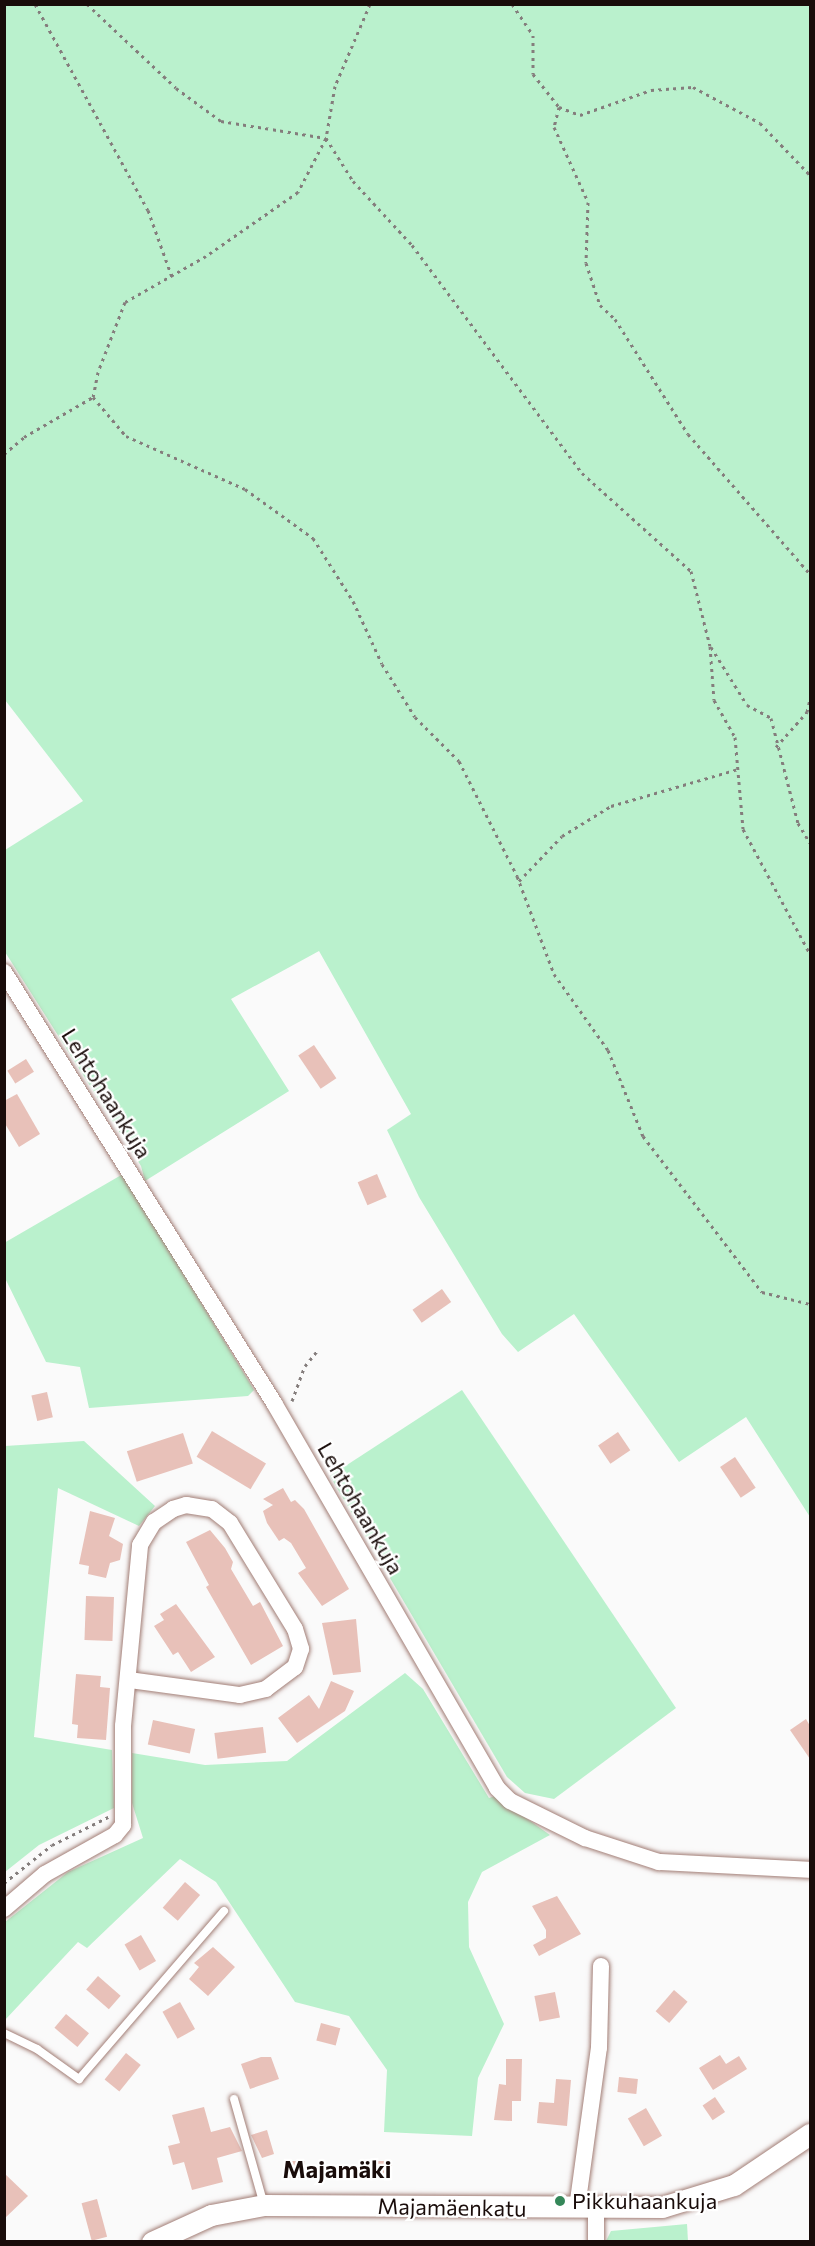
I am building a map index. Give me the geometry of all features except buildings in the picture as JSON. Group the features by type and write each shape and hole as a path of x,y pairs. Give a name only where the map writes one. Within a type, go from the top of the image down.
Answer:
{"street":[{"name":"Lehtohaankuja","path":"4,972 282,1417 497,1788 510,1801 585,1838 659,1862 810,1870"},
{"path":"4,1909 45,1874 115,1835 123,1825 125,1810 122,1768 129,1680 140,1545 154,1522 173,1509 186,1505 212,1509 230,1523 295,1629 301,1649 295,1667 266,1689 240,1695 129,1680"},
{"path":"596,2241 586,2208 600,2048 601,1966"},
{"name":"Majamäenkatu","path":"152,2241 211,2215 264,2205 662,2207 702,2198 734,2185 810,2134"}],"lane":[{"path":"4,2033 37,2049 79,2079 224,1911"},
{"path":"234,2099 264,2205"}],"path":[{"path":"35,4 148,210 172,277"},
{"path":"87,4 176,88 221,121 326,138 353,181 412,245 582,473 691,571 710,646 714,699 735,737 743,828 810,954"},
{"path":"4,454 24,436 93,397 98,372 126,302 172,277 298,192 326,138 334,86 370,4"},
{"path":"382,4 396,4"},
{"path":"512,4 532,35 533,74 559,107 580,115 651,90 693,87 760,123 810,175"},
{"path":"559,107 554,127 588,202 586,263 600,305 615,319 688,434 810,574"},
{"path":"93,397 126,436 245,489 313,538 354,601 382,664 415,717 459,761 519,881 554,974 608,1050 643,1136 762,1293 810,1304"},
{"path":"710,646 747,705 771,718 776,747 798,823 810,843"},
{"path":"776,747 807,712 810,699"},
{"path":"519,881 562,836 611,806 738,769"},
{"path":"282,1417 318,1350"},
{"path":"4,1883 52,1845 125,1810"}],"green space":[{"path":"5,4 810,5 810,1517 746,1417 679,1462 574,1314 518,1352 502,1334 419,1197 387,1130 411,1114 319,951 231,999 289,1091 145,1181 141,1166 5,952 5,850 83,801 5,700"},
{"path":"123,1174 254,1390 248,1396 89,1408 80,1367 46,1362 5,1278 4,1243"},
{"path":"462,1390 676,1708 554,1799 525,1793 507,1777 330,1476"},
{"path":"84,1441 155,1506 139,1526 58,1488 34,1737 112,1750 114,1808 39,1845 5,1872 5,1446"},
{"path":"405,1673 423,1689 489,1798 495,1796 550,1835 482,1872 468,1902 469,1947 504,2024 478,2078 472,2136 384,2132 387,2070 349,2016 295,2002 216,1882 180,1859 87,1948 78,1942 5,2020 5,1922 68,1872 143,1838 132,1803 132,1753 205,1765 287,1761"},
{"path":"687,2224 688,2241 606,2241 611,2231"}],"place":[{"name":"Pikkuhaankuja","path":"560,2201"}],"district":[{"name":"Majamäki","path":"337,2169"}]}
